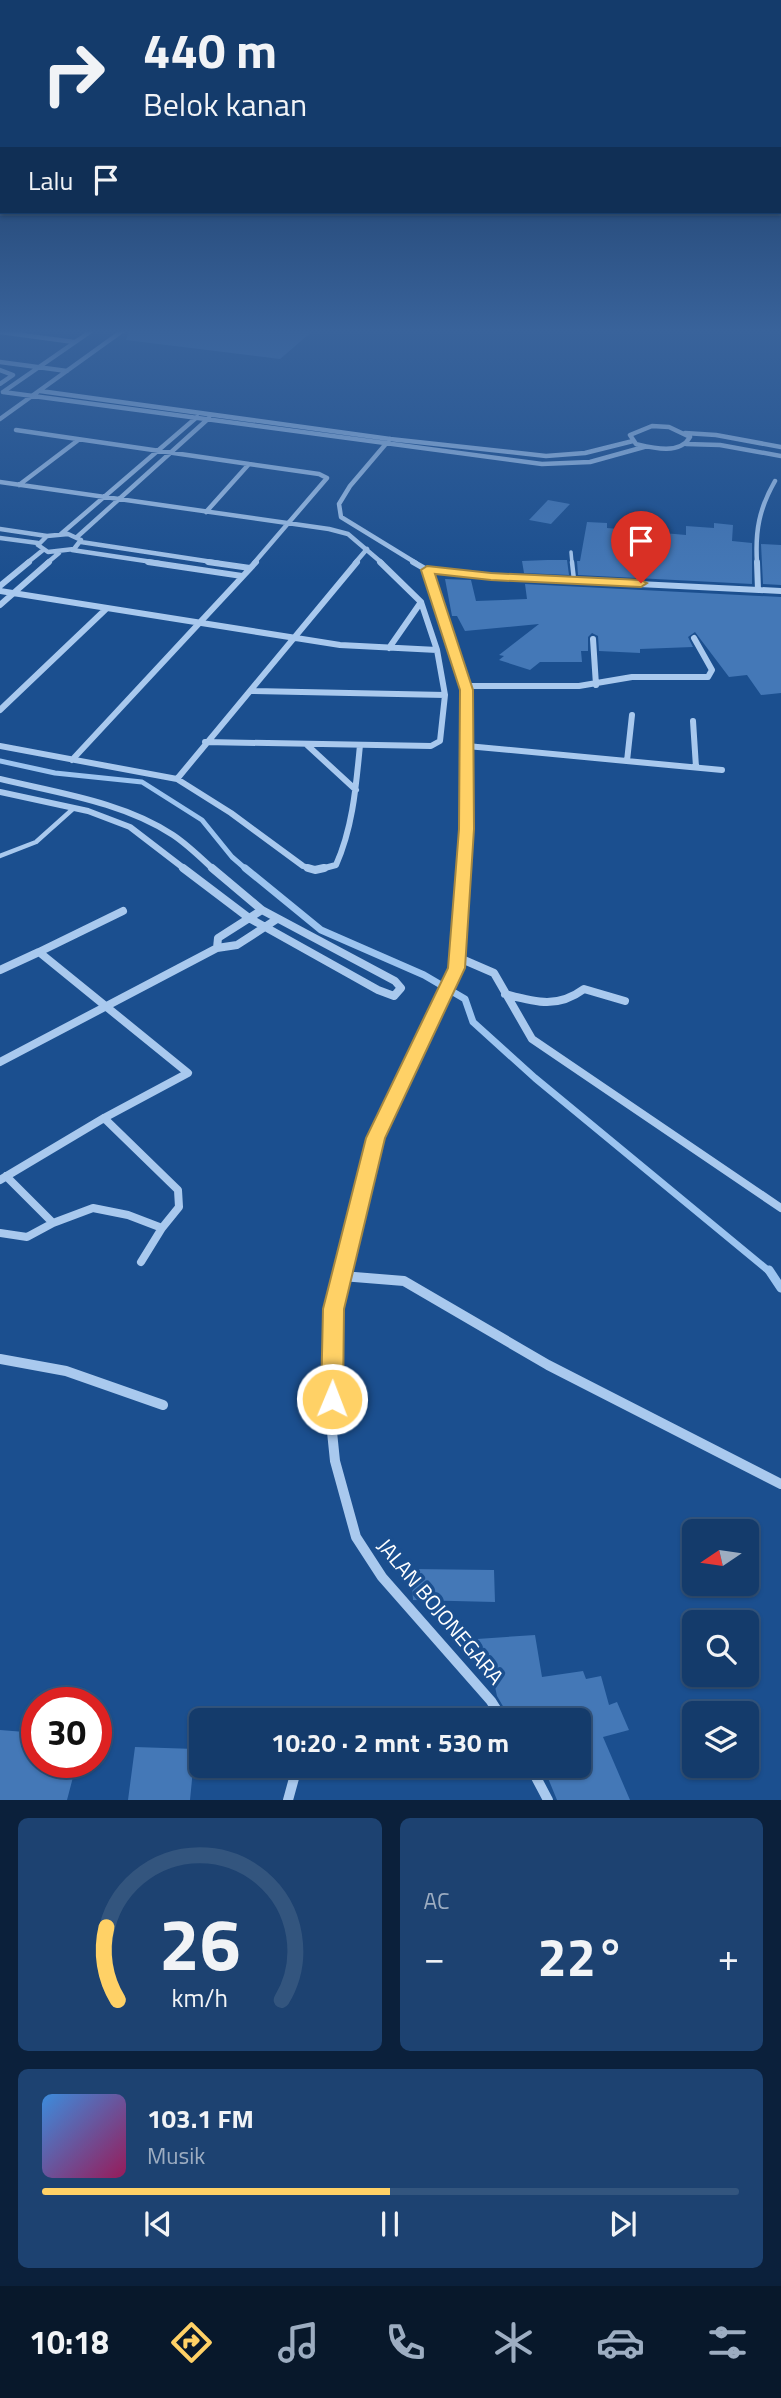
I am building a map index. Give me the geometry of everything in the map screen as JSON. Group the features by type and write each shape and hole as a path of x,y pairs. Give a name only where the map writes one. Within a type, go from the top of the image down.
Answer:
{"street":[{"path":"166,413 385,446 542,464 590,462 644,447 670,449 686,444 720,445 781,456"},
{"path":"61,534 202,413"},
{"path":"72,550 79,539 119,500 214,413 390,439 546,456 584,453 633,441 644,447"},
{"path":"633,441 631,435 640,429 667,427 685,433 716,435 781,447"},
{"path":"16,430 77,441 319,474 327,478 250,568 72,760"},
{"path":"685,433 690,438 686,444"},
{"path":"390,439 350,486 339,504 341,517 427,570 781,591"},
{"path":"19,485 77,441"},
{"path":"206,512 249,464"},
{"path":"758,590 755,524 765,497 775,481"},
{"path":"0,482 348,534 367,548 421,602 437,650 445,695 440,741 435,745 205,743"},
{"path":"0,529 47,536 61,534 250,568"},
{"path":"0,538 38,543 47,536"},
{"path":"38,543 43,550 72,550 242,576"},
{"path":"177,779 295,639 367,548"},
{"path":"0,589 43,550"},
{"path":"0,605 60,552"},
{"name":"JALAN BOJONEGARA","path":"427,570 465,686 466,829 456,968 376,1138 334,1309 331,1422 335,1461 356,1536 382,1577 495,1708"},
{"path":"0,589 295,639 437,650"},
{"path":"389,648 421,602"},
{"path":"0,710 106,609"},
{"path":"465,686 596,685 632,677 708,677 712,670 694,638"},
{"path":"593,639 596,685"},
{"path":"252,691 445,695"},
{"path":"627,761 632,715"},
{"path":"693,721 696,767"},
{"path":"306,744 356,790"},
{"path":"0,746 177,779 232,813 288,857 315,870 336,865 340,859 356,790 360,745"},
{"path":"467,746 722,770"},
{"path":"0,779 123,810 175,836 262,910 395,981 401,988 400,993 394,996 378,990 264,928 131,827 74,808 0,792"},
{"path":"108,819 123,810"},
{"path":"217,948 218,938 262,910"},
{"path":"0,971 123,912"},
{"path":"0,1062 217,948 237,945 278,919"},
{"path":"38,952 188,1073 104,1118 3,1178 53,1223"},
{"path":"457,957 494,973 532,1039 781,1208"},
{"path":"505,994 551,1005 572,1000 584,989 625,1000"},
{"path":"104,1118 178,1190 179,1207 162,1227 141,1262"},
{"path":"0,1233 27,1237 53,1223 93,1208 128,1215 162,1227"},
{"path":"342,1276 404,1281 548,1365 781,1484"},
{"path":"0,1359 66,1371 163,1405"},
{"path":"288,1800 294,1778"},
{"path":"537,1778 548,1800"}],"lane":[{"path":"571,552 574,580"},
{"path":"0,856 36,842 74,808"}],"building":[{"path":"548,500 570,504 551,524 529,520"},
{"path":"587,522 607,523 607,528 686,535 686,526 714,528 714,523 733,525 732,541 752,543 752,584 578,575 577,561 580,561"},
{"path":"761,544 781,545 781,585 763,584"},
{"path":"567,560 569,575 524,573 522,561"},
{"path":"445,579 471,580 476,601 527,599 525,584 781,597 781,693 761,695 747,675 729,677 695,632 688,637 693,647 640,649 640,653 599,651 598,636 592,633 588,637 588,651 581,651 582,662 540,662 530,670 499,660 504,656 499,655 539,624 465,631 457,616 452,616"},
{"path":"411,1569 494,1570 495,1602 413,1600"},
{"path":"535,1635 542,1677 583,1671 586,1679 601,1676 609,1705 617,1702 629,1730 603,1737 630,1800 557,1800 548,1778 591,1778 591,1708 504,1708 497,1696 492,1673 481,1674 477,1639"},
{"path":"0,1730 21,1732 21,1778 73,1778 67,1800 0,1800"},
{"path":"135,1747 189,1749 189,1778 192,1778 190,1800 128,1800"}],"waterway":[{"path":"0,761 55,773 142,782 202,820 232,857 247,870"},
{"path":"245,868 321,930 424,975 465,999 473,1022 535,1078 770,1272"},
{"path":"769,1270 781,1288"}],"route":[{"path":"332,1399 334,1309 376,1138 456,968 466,829 466,690 445,618 427,570 491,576 641,583"}]}
